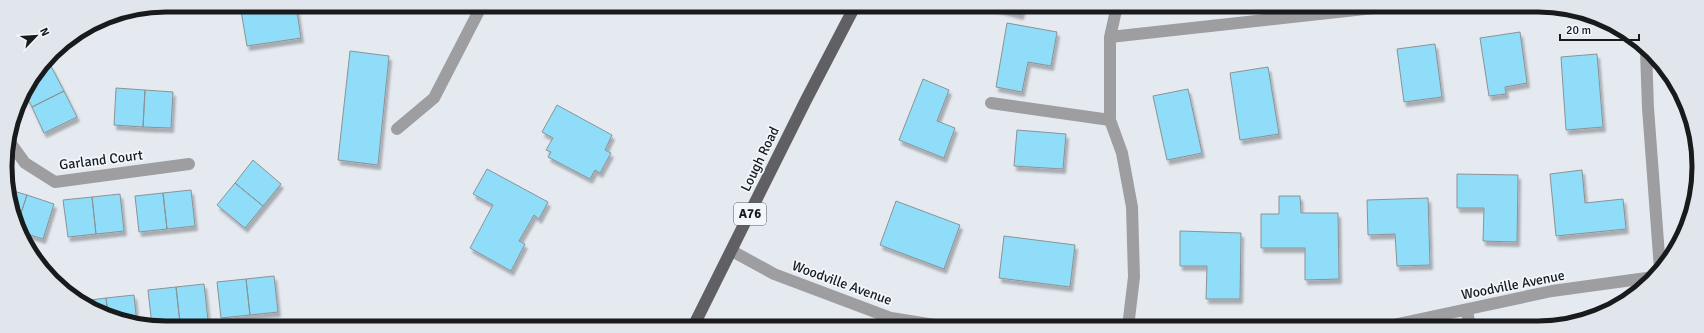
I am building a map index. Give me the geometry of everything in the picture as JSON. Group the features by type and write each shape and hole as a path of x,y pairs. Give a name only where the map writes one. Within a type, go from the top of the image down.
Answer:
{"main road":[{"name":"Lough Road","path":"696,321 806,100 852,12"}],"street":[{"path":"396,129 434,98 478,12"},
{"path":"1116,12 1110,37 1110,120 1122,154 1132,207 1134,277 1129,321"},
{"path":"1110,37 1337,12"},
{"path":"1646,56 1648,108 1659,262"},
{"path":"991,103 1110,120"},
{"name":"Garland Court","path":"13,146 26,163 55,182 189,164"},
{"name":"Woodville Avenue","path":"732,251 774,274 888,321"},
{"name":"Woodville Avenue","path":"1413,321 1552,291 1644,278"},
{"path":"1467,310 1469,321"}],"building":[{"path":"241,12 297,12 301,38 247,46"},
{"path":"1009,12 1022,12 1021,15"},
{"path":"1007,23 1057,32 1051,66 1028,62 1022,92 996,87"},
{"path":"1520,32 1527,83 1505,87 1506,94 1489,96 1480,38"},
{"path":"1435,44 1442,97 1404,102 1397,49"},
{"path":"350,51 389,56 378,165 338,160"},
{"path":"1597,54 1603,127 1566,130 1561,57"},
{"path":"51,66 64,91 32,107 28,99 48,67"},
{"path":"1268,67 1279,134 1240,140 1230,73"},
{"path":"923,79 949,90 937,121 955,128 944,158 899,140"},
{"path":"116,88 145,90 143,127 114,125"},
{"path":"1188,89 1202,153 1167,160 1153,96"},
{"path":"145,90 173,92 171,128 143,127"},
{"path":"64,91 77,117 44,133 32,107"},
{"path":"557,105 612,135 605,150 611,153 600,173 595,170 590,179 548,157 551,152 546,150 553,138 542,132"},
{"path":"1017,130 1066,134 1063,169 1014,166"},
{"path":"253,160 281,184 263,206 235,183"},
{"path":"487,169 548,202 539,219 534,215 519,241 525,244 511,271 470,248 493,205 473,194"},
{"path":"1582,170 1585,203 1623,199 1626,229 1556,236 1550,174"},
{"path":"1457,174 1518,175 1517,242 1483,241 1484,208 1457,208"},
{"path":"235,183 263,206 245,228 217,205"},
{"path":"191,190 195,226 167,229 163,193"},
{"path":"14,191 27,195 20,216"},
{"path":"163,193 167,229 139,232 135,196"},
{"path":"120,194 124,231 96,234 92,197"},
{"path":"27,195 54,204 43,239 28,234 20,216"},
{"path":"1279,196 1300,196 1301,213 1338,213 1339,279 1305,280 1305,248 1261,248 1261,214 1279,214"},
{"path":"92,197 96,234 68,237 63,200"},
{"path":"1428,198 1430,265 1397,266 1395,234 1368,235 1367,200"},
{"path":"896,201 960,225 944,269 880,245"},
{"path":"1180,231 1241,233 1240,299 1206,299 1207,266 1180,266"},
{"path":"1004,236 1075,245 1070,287 999,278"},
{"path":"274,276 278,312 250,315 246,279"},
{"path":"246,279 250,315 221,318 217,282"},
{"path":"204,284 208,320 180,321 176,287"},
{"path":"176,287 180,321 151,321 148,290"},
{"path":"134,295 136,318 107,309 106,298"},
{"path":"106,298 107,309 98,305 89,300"}]}
